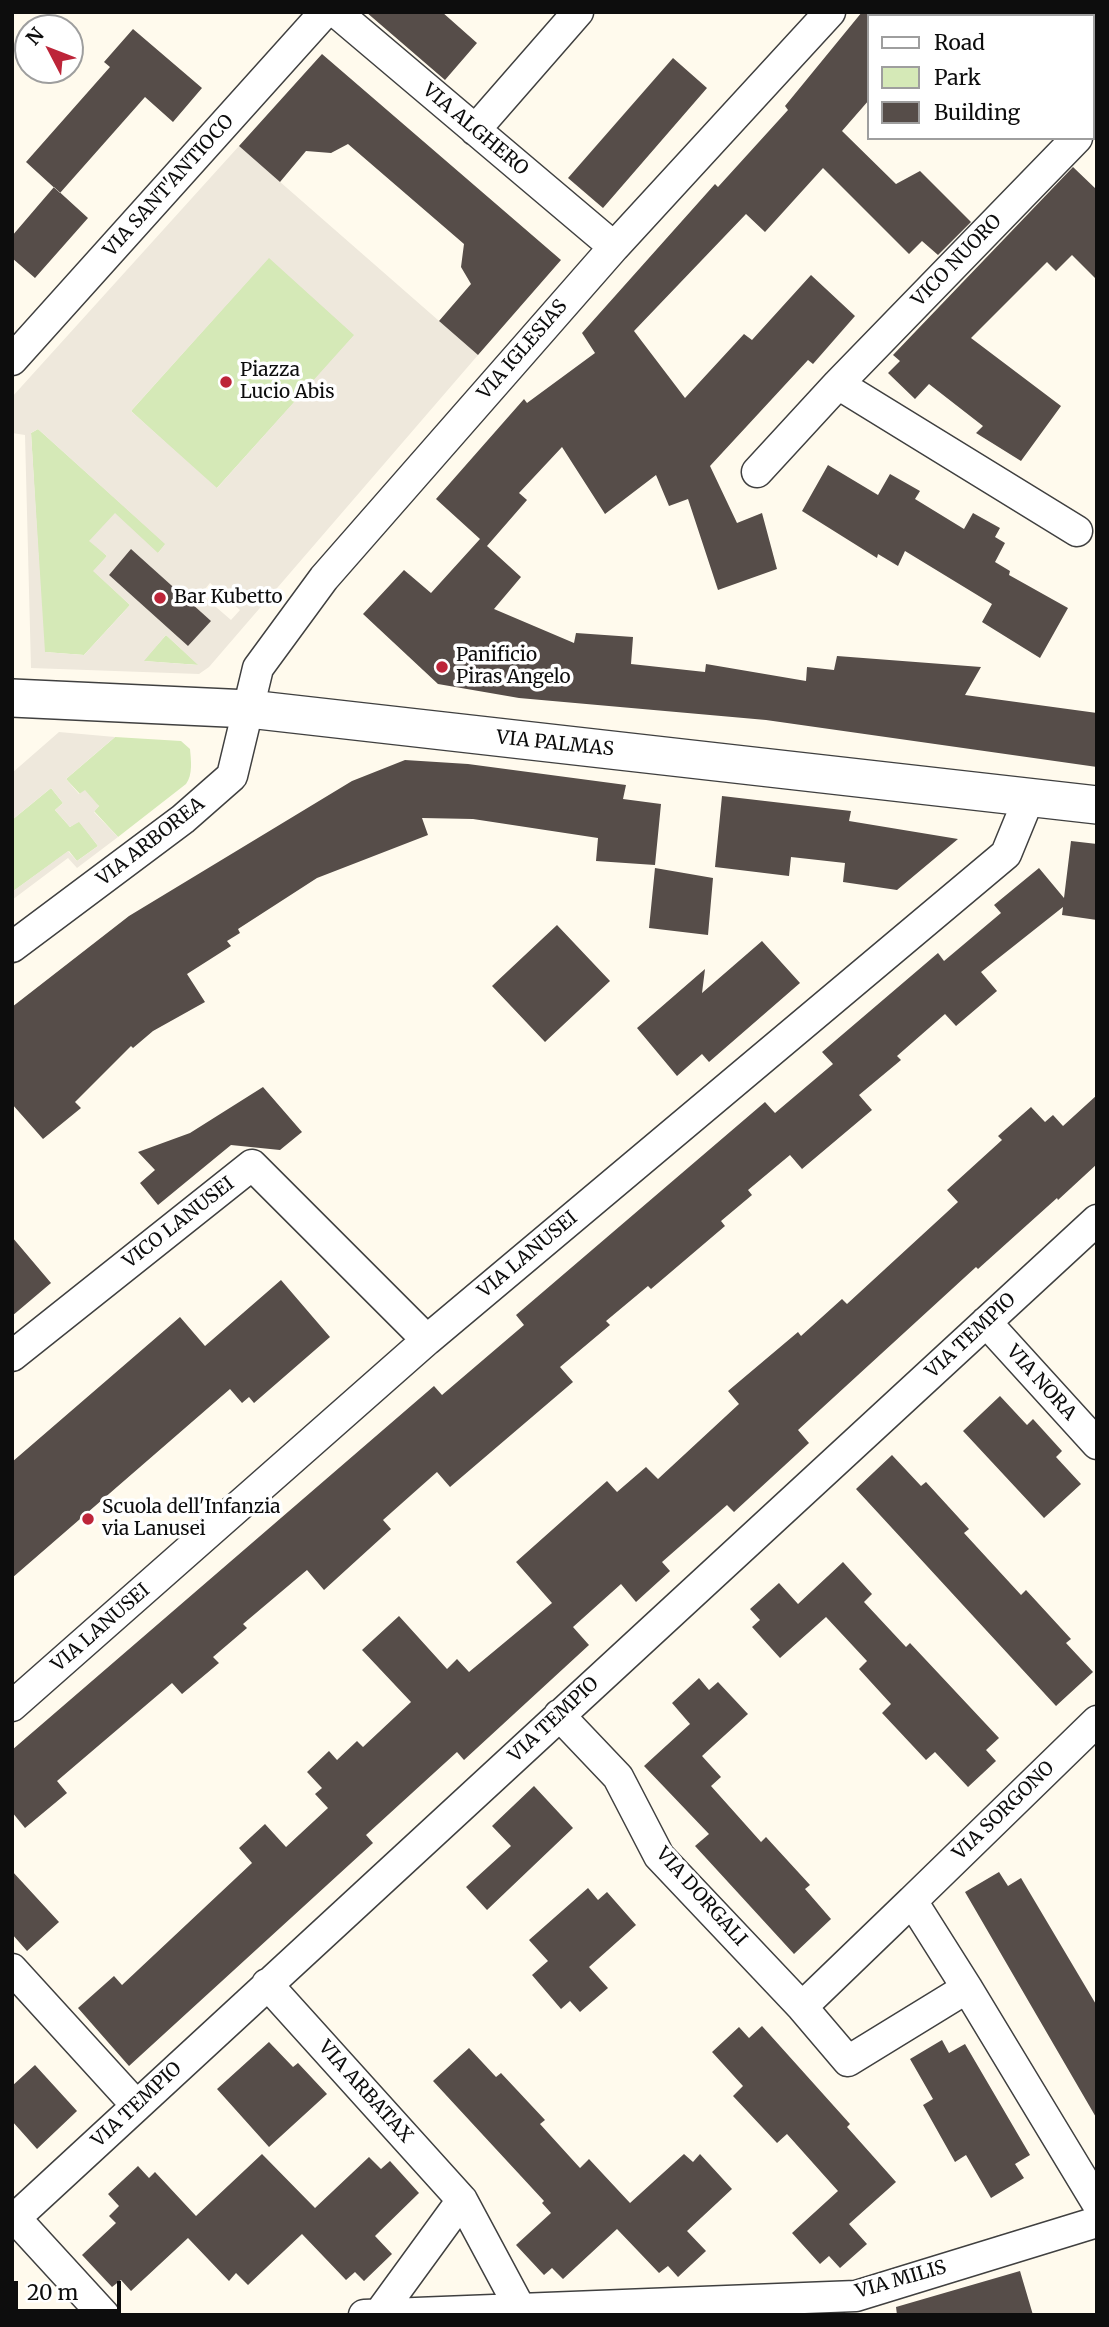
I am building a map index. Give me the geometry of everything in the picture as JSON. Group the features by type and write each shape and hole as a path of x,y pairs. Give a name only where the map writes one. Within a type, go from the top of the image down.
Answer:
{"street":[{"name":"VIA SANT'ANTIOCO","path":"12,360 325,12"},
{"name":"VIA ALGHERO","path":"336,12 614,247"},
{"path":"475,130 578,12"},
{"name":"VIA IGLESIAS","path":"249,709 258,668 324,578 614,247 830,12"},
{"name":"VICO NUORO","path":"757,472 838,384 1075,140"},
{"path":"838,384 1077,531"},
{"name":"VIA PALMAS","path":"12,698 249,709 1097,805"},
{"name":"VIA ARBOREA","path":"12,947 183,819 232,776 249,709"},
{"name":"VIA LANUSEI","path":"12,1706 427,1339 1006,854 1029,798"},
{"name":"VICO LANUSEI","path":"12,1356 252,1166 427,1339"},
{"name":"VIA TEMPIO","path":"14,2220 1097,1220"},
{"name":"VIA NORA","path":"986,1322 1097,1444"},
{"name":"VIA DORGALI","path":"559,1715 618,1777 659,1856 802,2007 848,2061 967,1988"},
{"name":"VIA SORGONO","path":"912,1901 1097,1721"},
{"path":"802,2007 912,1901 1097,2203"},
{"path":"12,1969 136,2105"},
{"name":"VIA ARBATAX","path":"267,1984 462,2200 521,2310"},
{"path":"379,2314 462,2200"},
{"path":"14,2220 104,2315"},
{"name":"VIA MILIS","path":"364,2315 856,2295 1097,2222"}],"green space":[{"path":"269,257 355,335 216,489 131,411"},
{"path":"38,429 166,544 158,553 90,540 107,556 94,571 130,605 84,655 44,652 31,433"},
{"path":"166,635 199,665 143,661"},
{"path":"115,737 181,741 190,749 191,763 186,784 118,837 94,811 99,806 80,794 66,779"},
{"path":"51,788 63,803 55,810 70,827 79,821 98,846 77,861 69,851 12,892 12,820"}],"shaded area":[{"name":"Piazza Lucio Abis","path":"239,146 478,355 209,667 199,674 31,668 25,435 12,433 12,397","holes":["269,258 354,335 217,488 131,411","38,429 165,544 158,553 115,513 89,541 107,556 93,571 130,605 84,655 45,652 31,433","132,550 210,621 188,646 109,575","210,583 240,610 231,620 201,594","166,635 198,665 144,661"]},
{"path":"59,732 115,737 66,779 79,794 85,790 99,806 94,812 118,837 77,868 68,858 12,900 12,892 68,851 77,861 98,846 79,822 70,827 55,810 63,803 51,788 12,820 12,773"}],"building":[{"path":"366,12 442,12 477,43 445,80"},
{"path":"862,12 869,12 867,102 842,131 896,184 920,171 971,222 938,255 922,241 909,254 823,168 765,232 746,214 634,331 685,398 744,334 752,340 811,275 855,316 813,364 808,360 710,466 737,523 762,513 777,569 718,590 688,499 669,506 656,475 605,514 562,447 519,493 527,500 487,546 521,577 494,609 574,643 576,633 633,637 631,664 705,672 706,664 806,681 807,667 834,670 837,656 981,667 965,695 1097,713 1097,767 766,720 519,698 438,684 363,614 404,570 431,593 480,539 436,499 524,399 527,403 595,353 582,333 715,184 718,187 788,110 785,106"},
{"path":"133,29 202,88 173,122 145,97 60,193 26,162 110,67 104,62"},
{"path":"322,54 561,260 478,355 439,321 471,284 461,267 464,244 348,144 331,153 306,151 280,182 239,146"},
{"path":"673,58 707,88 603,208 568,178"},
{"path":"1073,167 1097,190 1097,280 1072,255 1056,271 1047,262 971,338 1061,406 1021,461 976,433 983,426 929,384 915,399 888,373 900,361 893,355"},
{"path":"54,187 88,218 35,278 12,258 12,236"},
{"path":"828,465 878,495 890,474 920,491 915,499 964,529 973,513 1000,528 995,537 1005,543 995,562 1010,571 1009,575 1068,608 1040,658 982,622 992,604 905,551 898,566 878,554 877,558 802,511"},
{"name":"Bar Kubetto","path":"131,549 211,621 188,646 109,575"},
{"path":"405,760 468,764 626,785 623,799 661,804 655,865 596,861 598,838 473,819 422,818 428,835 317,878 238,929 240,933 227,941 231,946 187,974 205,1002 153,1031 133,1048 131,1046 75,1102 81,1108 43,1139 12,1104 12,1007 129,916 352,781"},
{"path":"722,796 851,811 849,821 958,839 897,890 843,882 845,863 791,857 789,876 715,867"},
{"path":"1071,841 1097,844 1097,920 1062,915 1063,907 981,972 997,991 956,1026 945,1014 897,1056 901,1060 859,1095 872,1110 802,1169 790,1155 748,1190 752,1195 721,1221 725,1226 651,1289 648,1286 606,1321 610,1325 560,1367 573,1382 450,1487 437,1472 383,1520 391,1529 324,1590 307,1570 243,1624 247,1628 213,1657 219,1663 182,1694 172,1683 57,1781 67,1793 25,1828 12,1812 12,1750 434,1386 442,1395 524,1325 516,1315 765,1102 775,1113 833,1064 822,1052 938,953 944,961 1001,913 994,905 1039,868 1064,898"},
{"path":"655,868 713,878 708,935 649,928"},
{"path":"557,925 610,981 545,1042 492,986"},
{"path":"762,941 800,983 709,1062 702,1054 677,1076 637,1028 705,969 702,993"},
{"path":"263,1087 302,1132 280,1150 231,1145 158,1205 140,1183 155,1170 138,1152 190,1133"},
{"path":"1097,1095 1097,1164 978,1269 976,1267 798,1430 809,1443 734,1512 727,1505 662,1562 670,1571 636,1602 621,1584 573,1627 589,1645 464,1760 457,1752 366,1835 373,1843 129,2066 78,2008 114,1976 122,1985 252,1863 239,1848 265,1824 286,1847 328,1808 315,1794 322,1788 307,1772 329,1751 337,1760 357,1741 363,1747 411,1702 362,1650 399,1616 447,1669 457,1659 469,1672 552,1603 516,1562 607,1481 617,1492 646,1467 658,1479 739,1404 728,1391 798,1332 801,1336 842,1299 847,1304 958,1202 947,1190 1002,1140 998,1136 1031,1107 1045,1122 1053,1115 1063,1126"},
{"path":"12,1237 51,1283 12,1316"},
{"path":"281,1280 330,1337 254,1403 249,1397 242,1403 230,1389 12,1578 12,1462 180,1317 205,1346"},
{"path":"1000,1396 1027,1425 1033,1419 1062,1451 1056,1457 1081,1484 1044,1518 963,1431"},
{"path":"892,1455 921,1486 926,1482 969,1529 964,1533 1021,1595 1026,1590 1071,1639 1066,1643 1093,1672 1056,1706 856,1489"},
{"path":"843,1562 872,1594 864,1602 906,1647 910,1643 999,1738 986,1750 996,1761 968,1787 935,1752 926,1760 882,1713 891,1704 859,1669 867,1661 826,1617 780,1658 752,1627 760,1620 750,1609 779,1583 798,1604"},
{"path":"699,1678 709,1690 718,1682 748,1714 702,1756 721,1777 711,1786 761,1842 766,1837 810,1885 805,1889 831,1919 794,1954 695,1846 709,1834 644,1766 690,1724 672,1703"},
{"path":"534,1786 573,1828 487,1910 466,1887 511,1846 492,1826"},
{"path":"12,1871 59,1922 27,1951 12,1934"},
{"path":"999,1872 1008,1886 1021,1878 1097,2006 1097,2119 965,1892"},
{"path":"588,1888 598,1900 607,1892 636,1925 589,1967 608,1988 580,2012 570,2001 561,2009 532,1975 548,1961 529,1940"},
{"path":"762,2026 850,2124 847,2127 896,2182 849,2224 867,2244 840,2268 829,2256 820,2264 792,2233 838,2191 787,2134 777,2143 733,2096 743,2086 712,2052 739,2027 749,2038"},
{"path":"942,2040 949,2053 965,2044 1030,2155 1015,2164 1024,2178 991,2198 966,2155 955,2162 923,2105 933,2099 910,2059"},
{"path":"269,2042 293,2067 298,2063 327,2094 269,2147 217,2089"},
{"path":"469,2048 496,2077 501,2073 545,2120 540,2124 580,2168 589,2159 630,2203 684,2154 693,2162 700,2154 732,2189 687,2231 706,2251 678,2277 668,2266 659,2273 617,2229 563,2279 552,2268 544,2275 516,2245 551,2213 542,2203 544,2201 433,2081"},
{"path":"35,2065 77,2111 37,2149 12,2121 12,2086"},
{"path":"262,2154 315,2208 369,2157 381,2169 390,2161 419,2193 375,2236 392,2254 364,2281 355,2272 346,2280 302,2234 248,2285 236,2273 229,2281 188,2238 131,2291 121,2280 112,2287 82,2255 116,2223 109,2216 119,2206 108,2194 138,2166 149,2178 155,2172 196,2216"},
{"path":"1020,2271 1033,2315 897,2315 896,2307"}],"place":[{"name":"Piazza Lucio Abis","path":"226,382"},
{"name":"Bar Kubetto","path":"160,598"},
{"name":"Panificio Piras Angelo","path":"442,667"},
{"name":"Scuola dell'Infanzia via Lanusei","path":"88,1519"}]}
